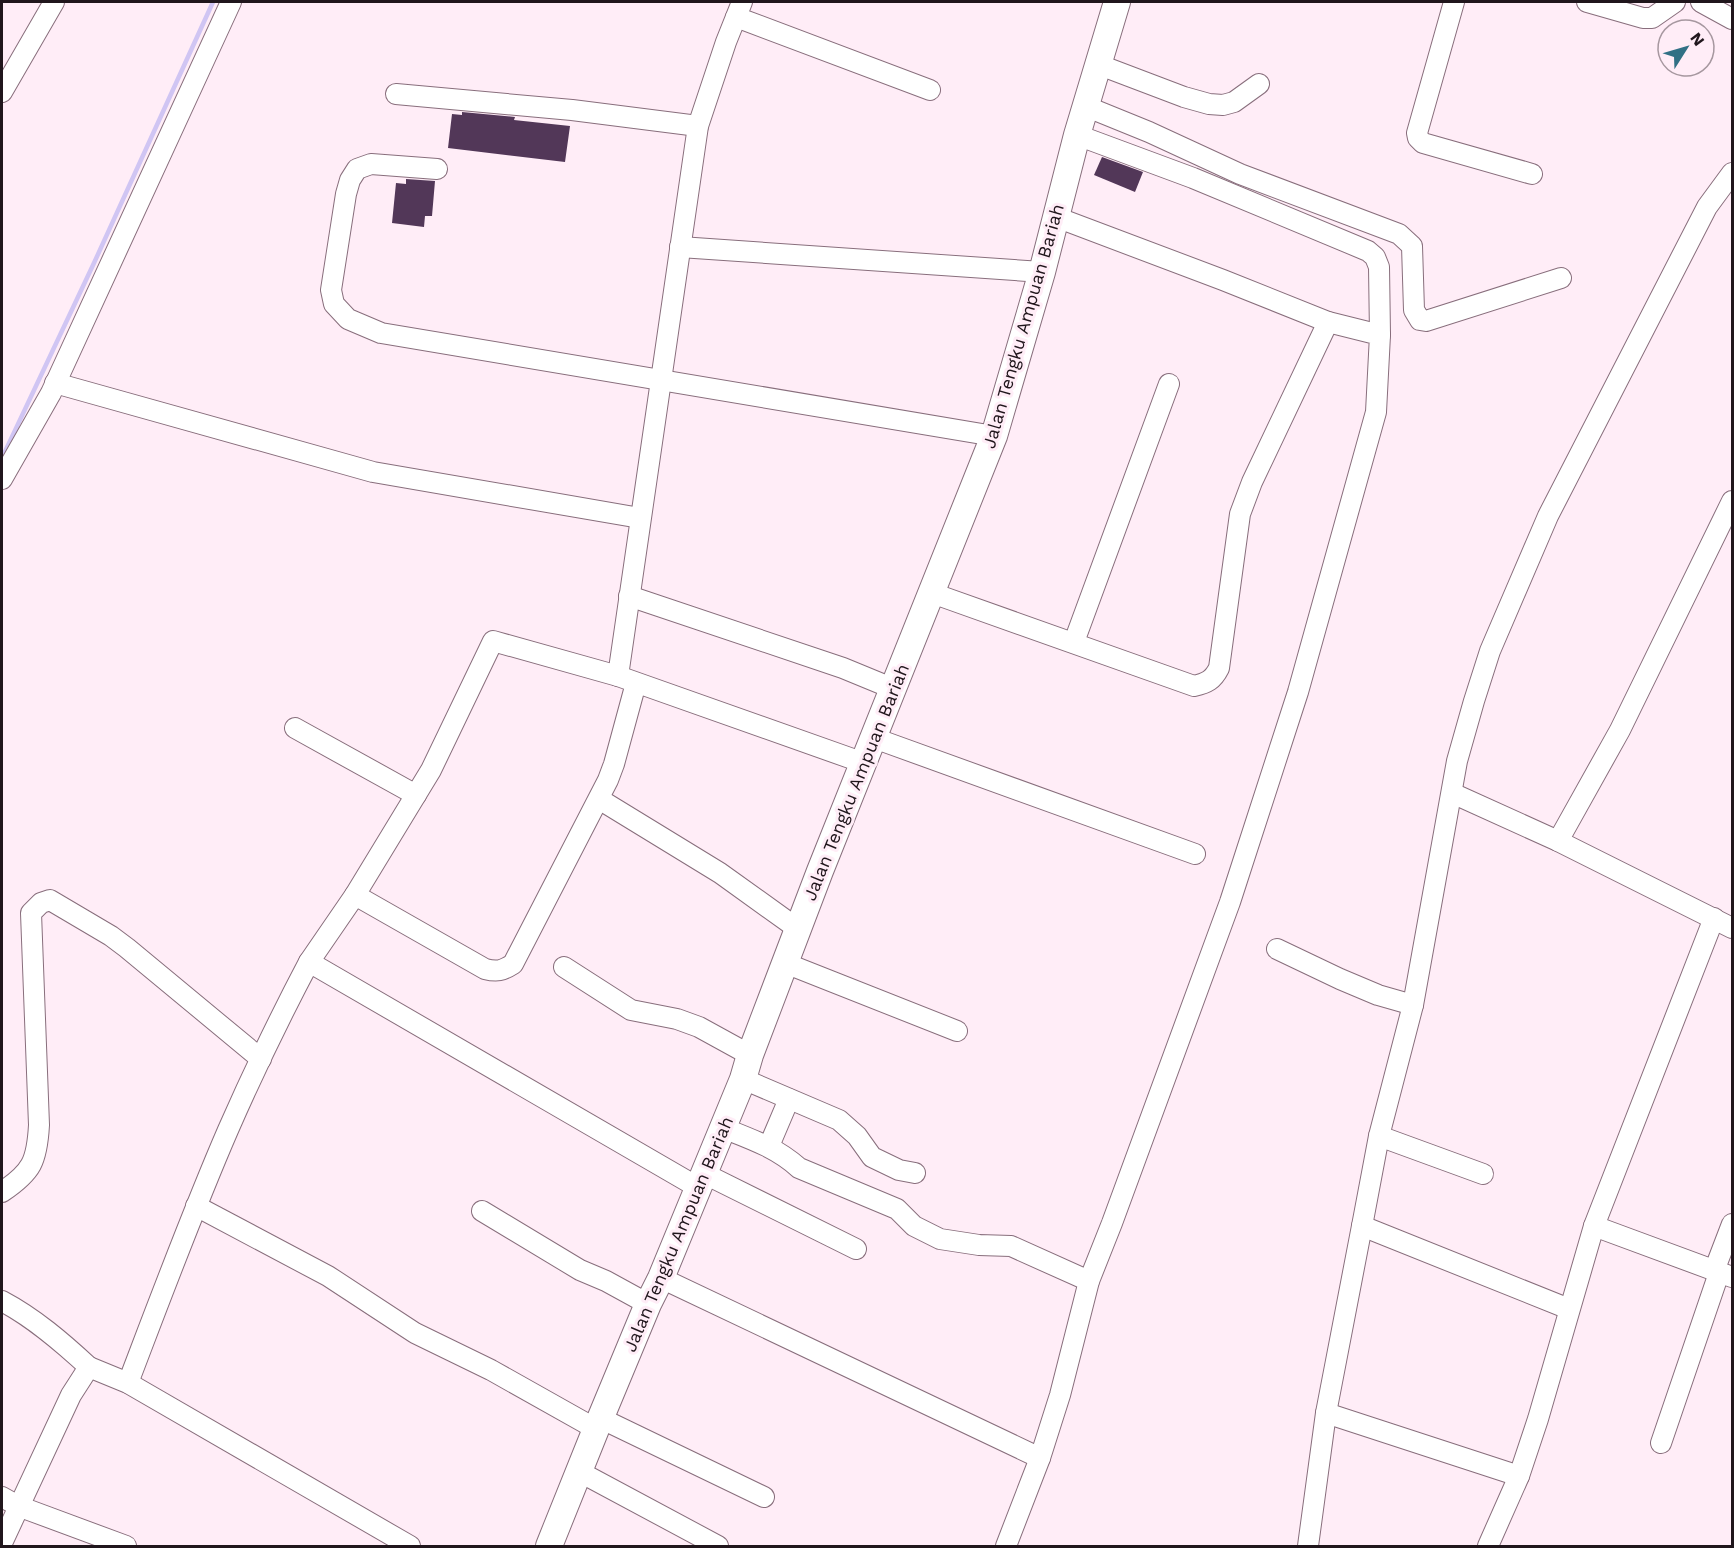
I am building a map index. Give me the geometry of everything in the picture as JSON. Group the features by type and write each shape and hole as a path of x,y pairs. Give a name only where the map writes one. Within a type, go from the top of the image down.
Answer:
{"main road":[{"name":"Jalan Tengku Ampuan Bariah","path":"549,1546 578,1471 743,1079 798,929 994,436 1042,272 1085,106 1117,2"}],"street":[{"path":"4,80 54,2"},
{"path":"2,480 55,383 231,2"},
{"path":"1454,2 1417,133 1418,138 1423,143 1532,174"},
{"path":"1587,2 1643,18 1652,18 1675,2"},
{"path":"1701,2 1732,19"},
{"path":"618,676 698,126 739,9 930,90"},
{"path":"1097,64 1184,97 1209,104 1223,105 1234,102 1259,84"},
{"path":"396,94 572,110 698,126"},
{"path":"1085,106 1149,132 1240,174 1399,234 1412,246 1414,310 1420,320 1426,321 1561,278"},
{"path":"1006,1546 1040,1458 1060,1395 1089,1281 1230,902 1298,692 1376,412 1380,335 1379,267 1375,257 1368,251 1193,178 1077,135"},
{"path":"437,169 371,164 357,169 350,180 331,290 334,304 348,319 381,333 994,436"},
{"path":"1308,1546 1326,1413 1379,1136 1413,1005 1456,761 1474,701 1490,651 1548,516 1707,207 1732,173"},
{"path":"1300,223 1319,203"},
{"path":"1056,217 1328,322 1380,335"},
{"path":"680,248 1042,272"},
{"path":"932,593 1194,686 1214,678 1219,668 1240,514 1252,482 1328,322"},
{"path":"55,383 373,472 640,518"},
{"path":"1074,642 1169,384"},
{"path":"1558,841 1620,730 1732,501"},
{"path":"629,596 843,668 894,689"},
{"path":"128,1383 196,1206 261,1059 309,962 355,895 440,753 493,641 618,676 864,763"},
{"path":"355,895 484,969 494,972 503,971 513,964 599,799 614,764 636,683"},
{"path":"295,728 416,795"},
{"path":"874,738 1195,854"},
{"path":"1452,793 1558,841 1732,928"},
{"path":"599,799 720,873 798,929"},
{"path":"2,1192 19,1180 29,1169 38,1143 32,913 41,903 50,900 111,936 261,1059"},
{"path":"1488,1546 1519,1476 1538,1419 1594,1226 1714,918"},
{"path":"1277,949 1378,995 1413,1005"},
{"path":"309,962 702,1181 856,1249"},
{"path":"785,963 957,1031"},
{"path":"564,967 631,1010 677,1019 699,1027 750,1055"},
{"path":"743,1079 839,1120 857,1136 872,1157 899,1170 915,1173"},
{"path":"770,1146 789,1099"},
{"path":"723,1128 770,1146 799,1168 897,1209 914,1226 940,1239 979,1245 1011,1246 1089,1281"},
{"path":"1379,1136 1483,1174"},
{"path":"196,1206 328,1276 415,1333 598,1423 764,1497"},
{"path":"482,1211 580,1270 648,1304"},
{"path":"1661,1443 1722,1274 1732,1224"},
{"path":"1362,1226 1569,1309"},
{"path":"1594,1226 1722,1274"},
{"path":"661,1278 1040,1458"},
{"path":"2,1301 21,1312 66,1346 89,1367 128,1383 410,1546"},
{"path":"2,1544 10,1501 89,1367"},
{"path":"1326,1413 1519,1476"},
{"path":"578,1471 718,1546"},
{"path":"10,1501 126,1546"}],"building":[{"path":"462,112 515,117 514,120 570,126 565,162 448,148 452,114 462,115"},
{"path":"1102,157 1143,172 1135,192 1094,175"},
{"path":"406,179 435,181 432,216 425,216 424,227 392,223 396,183 406,184"}],"waterway":[{"path":"2,458 213,2"}]}
